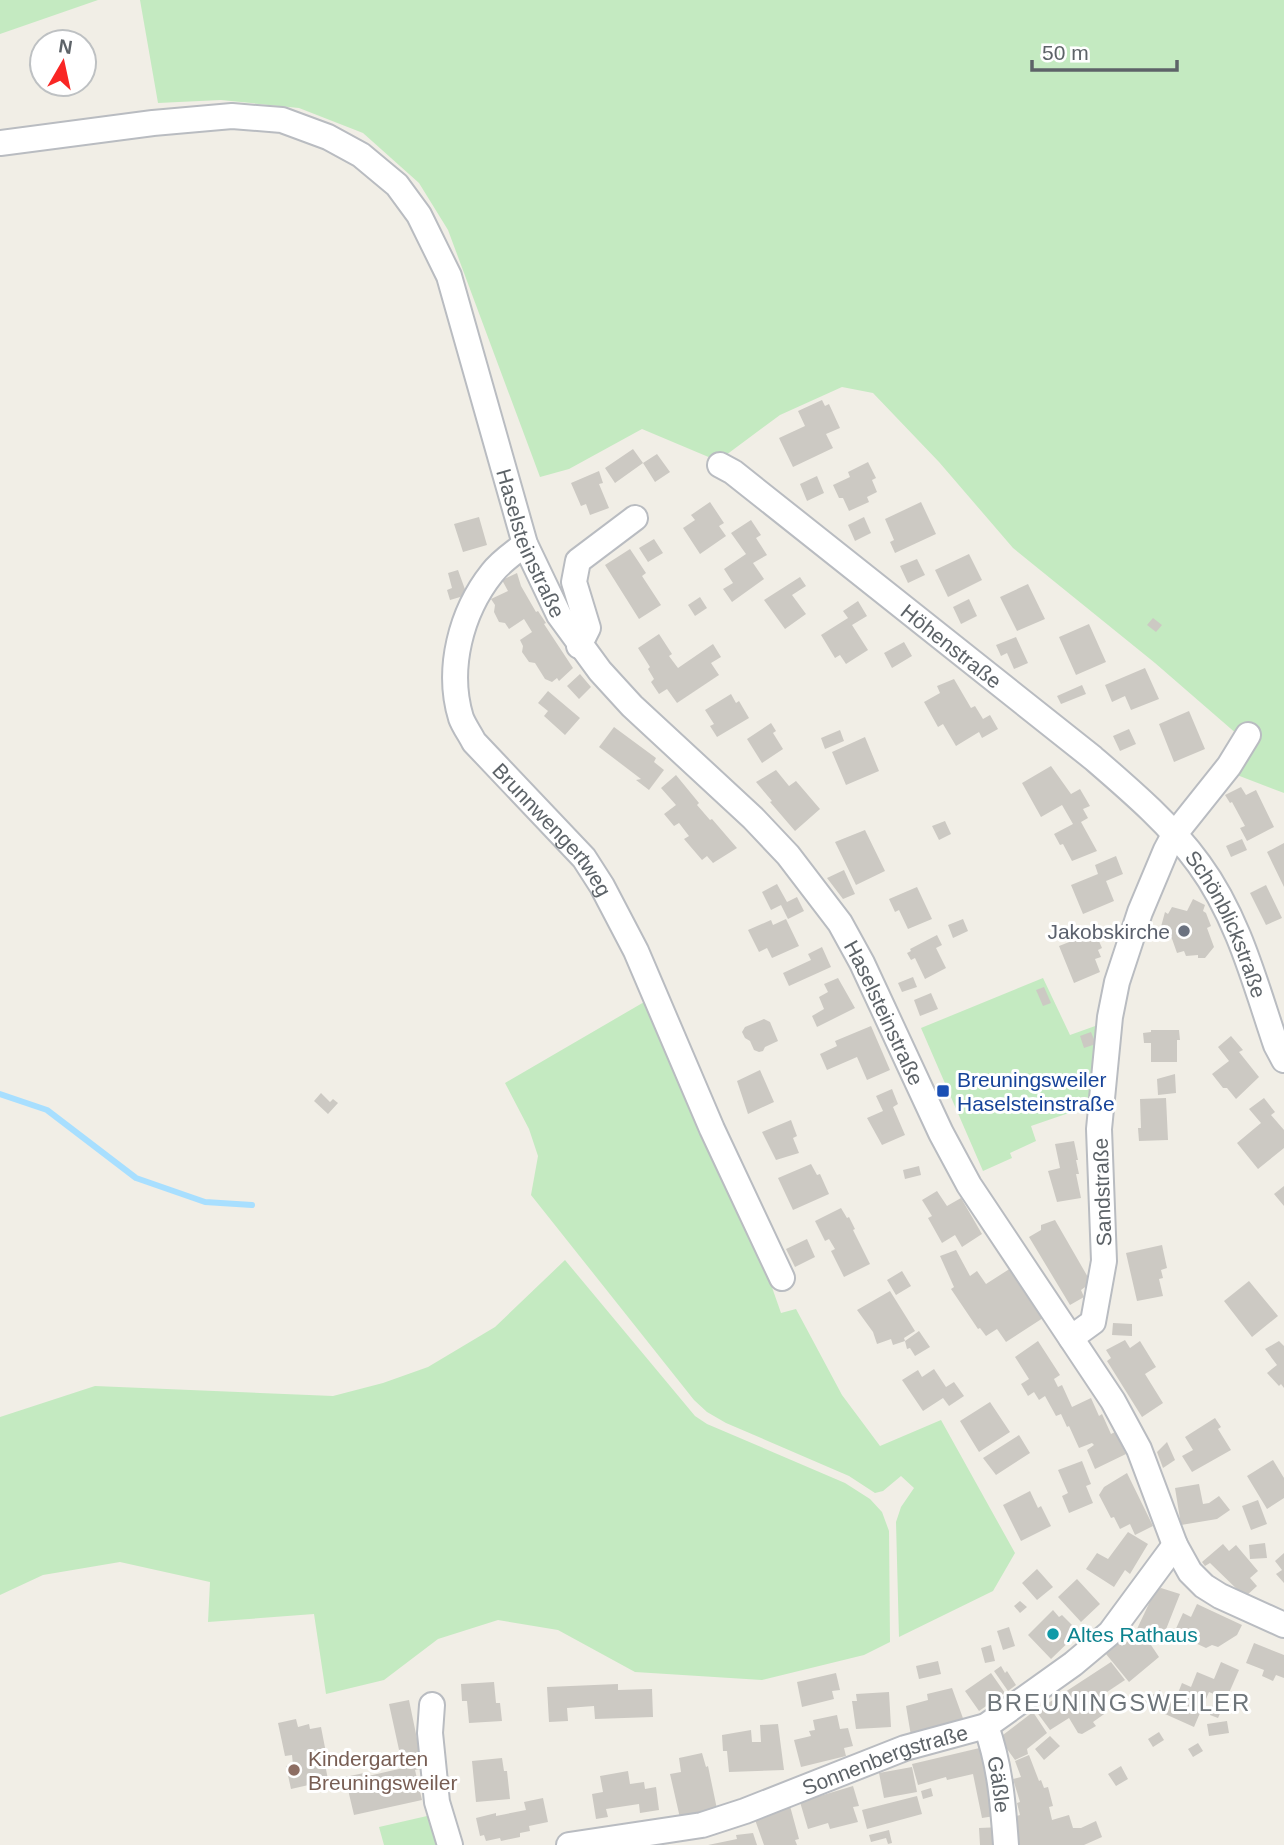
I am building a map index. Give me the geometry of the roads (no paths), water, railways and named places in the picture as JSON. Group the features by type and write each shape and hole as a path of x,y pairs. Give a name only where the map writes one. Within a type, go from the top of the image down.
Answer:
{"street":[{"name":"Haselsteinstraße","path":"0,143 153,123 232,116 282,120 328,138 361,155 397,186 419,215 449,276 525,544 553,605 579,646 632,706 788,855 840,923 862,963 968,1185 1113,1401 1139,1449 1175,1545 1190,1572 1204,1586 1220,1596 1284,1625"},
{"name":"Höhenstraße","path":"720,465 733,472 1093,758 1135,795 1174,835"},
{"name":"Haselsteinstraße","path":"579,646 588,628 574,582 578,561 635,518"},
{"name":"Brunnwengertweg","path":"525,544 492,573 468,613 458,646 455,668 456,697 462,720 474,742 584,858 602,886 641,962 712,1129 782,1278"},
{"name":"Sandstraße","path":"1072,1338 1093,1322 1104,1261 1099,1129 1110,1017 1117,982 1140,912 1158,866 1174,835 1229,766 1248,735"},
{"name":"Schönblickstraße","path":"1174,835 1199,863 1220,897 1240,938 1276,1045 1284,1060"},
{"name":"Sonnenbergstraße","path":"569,1845 702,1825 745,1811 905,1748 985,1726 1073,1664 1110,1633 1175,1545"},
{"path":"432,1705 431,1743 437,1802 450,1845"},
{"name":"Gäßle","path":"985,1726 996,1755 1003,1788 1006,1845"}],"waterway":[{"path":"0,1094 47,1110 136,1178 205,1202 252,1205"}],"place":[{"name":"Jakobskirche","path":"1184,931"},
{"name":"Breuningsweiler Haselsteinstraße","path":"943,1091"},
{"name":"Altes Rathaus","path":"1053,1634"},
{"name":"Kindergarten Breuningsweiler","path":"294,1770"}],"district":[{"name":"BREUNINGSWEILER","path":"1119,1702"}]}
